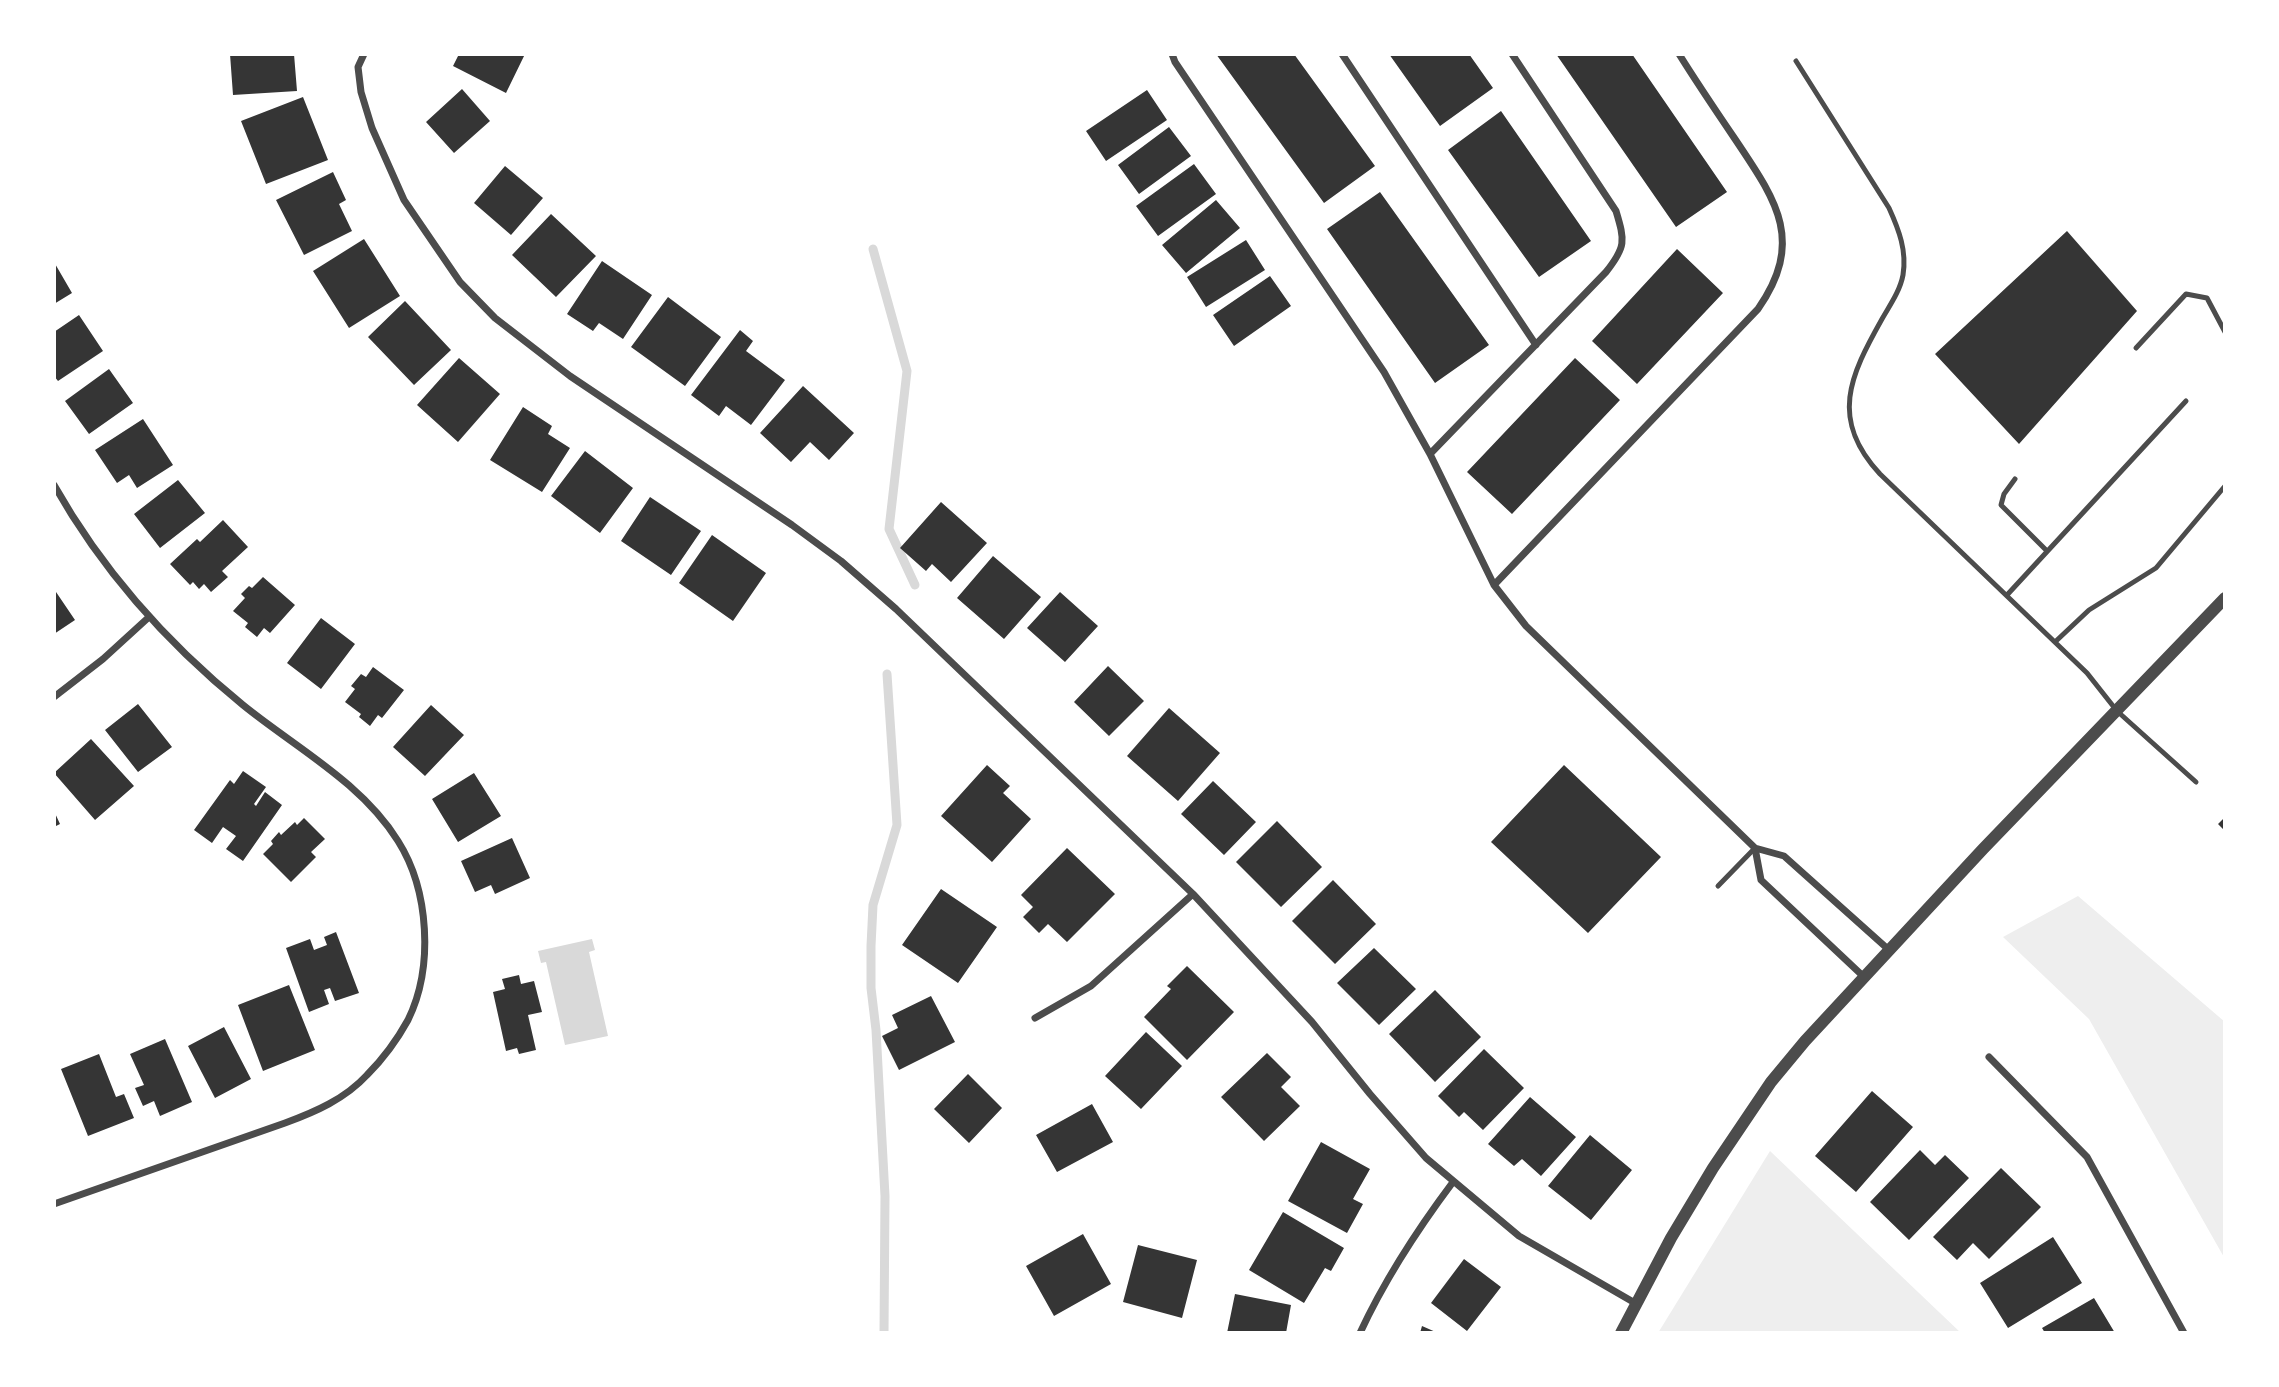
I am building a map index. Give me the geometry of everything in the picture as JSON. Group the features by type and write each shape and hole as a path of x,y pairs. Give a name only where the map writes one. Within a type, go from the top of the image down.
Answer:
{"street":[{"path":"364,54 358,67 361,92 372,128 404,200 460,282 495,318 570,376 792,525 841,561 896,609 1193,894 1312,1022 1426,1158 1519,1236 1634,1303"},
{"path":"1172,54 1384,372 1430,454 1494,585 1526,626 1755,848 1784,856 1889,950"},
{"path":"1342,54 1535,345"},
{"path":"1430,454 1606,272 1620,254 1623,233 1616,211 1512,54"},
{"path":"1494,585 1758,309 1769,293 1779,268 1783,243 1778,214 1768,188 1679,54"},
{"path":"54,485 85,533 149,617 198,666 244,706 352,787 374,809 398,840 413,869 425,928 419,988 409,1017 393,1045 366,1077 337,1100 285,1123 54,1204"},
{"path":"1621,1333 1634,1303 1713,1168 1771,1082 1805,1041 1983,849 2225,598"},
{"path":"54,697 103,659 149,617"},
{"path":"1755,848 1761,880 1864,977"},
{"path":"1035,1018 1091,986 1193,894"},
{"path":"1989,1057 2087,1157 2184,1333"},
{"path":"1360,1333 1388,1276 1452,1182"}],"lane":[{"path":"1797,61 1889,208 1904,247 1903,278 1855,370 1848,405 1853,432 1867,460 2087,673 2117,710 2196,782"},
{"path":"2136,348 2186,293 2207,298 2225,332"},
{"path":"2007,595 2186,401"},
{"path":"2015,479 2004,494 2001,505 2047,551"},
{"path":"2055,642 2089,610 2156,568 2225,486"},
{"path":"1718,886 1755,848"}],"shaded area":[{"path":"2078,896 2225,1022 2225,1259 2089,1019 2003,937"},
{"path":"592,939 595,950 589,952 608,1036 565,1045 546,962 541,963 538,951"},
{"path":"1770,1151 1961,1333 1658,1333"}],"building":[{"path":"230,54 294,54 297,91 233,95"},
{"path":"459,54 525,54 506,93 453,66"},
{"path":"1216,54 1294,54 1375,166 1324,203"},
{"path":"1389,54 1469,54 1493,88 1440,126"},
{"path":"1556,54 1632,54 1727,192 1676,227"},
{"path":"462,89 490,121 454,153 426,122"},
{"path":"1147,90 1167,120 1106,161 1086,131"},
{"path":"303,97 328,160 266,184 241,121"},
{"path":"1501,111 1591,241 1539,277 1448,150"},
{"path":"1169,127 1191,156 1139,194 1118,165"},
{"path":"1194,164 1216,194 1158,236 1136,206"},
{"path":"505,166 543,198 511,235 474,203"},
{"path":"333,172 346,200 339,204 352,231 304,255 276,200"},
{"path":"1380,192 1489,345 1435,383 1327,229"},
{"path":"1216,200 1240,228 1186,273 1162,245"},
{"path":"551,214 596,256 556,297 512,255"},
{"path":"2067,231 2137,311 2019,444 1935,354"},
{"path":"364,239 400,296 349,328 313,271"},
{"path":"1246,240 1265,270 1206,307 1187,277"},
{"path":"1677,249 1723,293 1637,384 1592,341"},
{"path":"602,261 652,295 623,339 599,323 593,331 567,314"},
{"path":"54,262 72,293 54,304"},
{"path":"1270,276 1291,306 1234,346 1213,315"},
{"path":"668,297 721,337 685,386 631,347"},
{"path":"405,301 451,350 414,385 368,337"},
{"path":"79,315 103,351 58,381 54,376 54,332"},
{"path":"740,330 753,341 746,351 785,380 751,425 726,406 719,416 691,395"},
{"path":"459,358 500,394 458,442 417,405"},
{"path":"1575,358 1620,400 1512,514 1467,472"},
{"path":"109,369 133,403 89,434 65,401"},
{"path":"803,386 854,433 829,460 810,442 791,462 760,433"},
{"path":"523,407 552,426 548,434 570,448 542,492 490,460"},
{"path":"143,419 173,465 137,488 129,475 117,483 95,450"},
{"path":"585,451 633,488 600,533 551,496"},
{"path":"178,480 205,513 160,548 134,514"},
{"path":"650,497 701,531 671,575 621,541"},
{"path":"941,502 987,543 951,582 932,564 926,571 900,548"},
{"path":"223,520 248,547 222,571 228,577 211,592 204,584 199,589 193,582 190,585 170,564 197,539 200,542"},
{"path":"712,535 766,573 733,621 679,583"},
{"path":"993,556 1041,597 1004,639 957,598"},
{"path":"263,577 295,605 270,633 264,628 257,637 245,627 248,623 233,611 245,598 241,594"},
{"path":"54,589 75,620 54,634"},
{"path":"1060,592 1098,626 1065,662 1027,628"},
{"path":"321,618 355,644 321,689 287,663"},
{"path":"1108,666 1144,701 1109,736 1074,702"},
{"path":"373,667 404,690 382,718 378,715 370,726 359,717 361,714 345,702 355,689 351,686 361,674 366,677"},
{"path":"138,704 172,747 138,772 105,730"},
{"path":"431,705 464,735 425,776 393,747"},
{"path":"1169,708 1220,753 1178,801 1127,756"},
{"path":"91,739 134,786 95,820 54,773"},
{"path":"987,765 1010,786 1003,793 1031,819 992,862 941,816"},
{"path":"1564,765 1661,857 1588,933 1491,842"},
{"path":"243,771 266,787 254,804 256,806 265,792 282,805 243,861 226,849 236,836 223,827 212,843 194,830 230,780 234,784"},
{"path":"474,773 501,816 458,842 432,799"},
{"path":"1213,781 1256,822 1224,855 1181,814"},
{"path":"54,811 60,824 54,827"},
{"path":"2225,817 2225,831 2218,824"},
{"path":"304,818 325,839 311,852 316,857 291,882 263,854 273,844 271,841 279,832 281,835 295,822 297,825"},
{"path":"1277,821 1322,867 1281,907 1236,862"},
{"path":"512,838 530,878 495,894 491,885 475,892 461,861"},
{"path":"1067,848 1115,894 1067,942 1048,924 1039,933 1023,917 1033,907 1021,895"},
{"path":"1333,880 1376,924 1335,964 1292,921"},
{"path":"941,889 997,927 958,983 902,945"},
{"path":"336,932 359,993 335,1001 330,988 324,990 329,1004 309,1012 286,948 310,939 314,950 327,945 324,937"},
{"path":"1374,948 1416,989 1379,1025 1337,983"},
{"path":"1187,966 1234,1012 1187,1060 1144,1017 1171,989 1167,986"},
{"path":"519,975 521,984 534,981 542,1012 528,1015 536,1050 519,1054 517,1048 506,1051 493,992 505,989 502,979"},
{"path":"289,985 315,1050 263,1071 238,1005"},
{"path":"1435,990 1481,1037 1435,1082 1389,1034"},
{"path":"931,996 955,1042 899,1070 882,1036 898,1028 892,1015"},
{"path":"224,1027 251,1079 215,1098 188,1046"},
{"path":"1146,1032 1182,1066 1141,1109 1105,1076"},
{"path":"165,1039 192,1102 160,1116 154,1101 143,1106 135,1088 144,1085 130,1054"},
{"path":"1484,1049 1524,1088 1483,1130 1464,1112 1459,1117 1438,1096"},
{"path":"1267,1053 1291,1077 1281,1087 1300,1106 1264,1141 1221,1097"},
{"path":"99,1054 116,1097 124,1094 134,1118 88,1136 61,1069"},
{"path":"968,1074 1002,1108 969,1143 934,1109"},
{"path":"1872,1091 1913,1127 1856,1192 1815,1156"},
{"path":"1530,1097 1576,1137 1541,1176 1522,1159 1514,1166 1488,1144"},
{"path":"1092,1104 1113,1142 1057,1172 1036,1135"},
{"path":"1590,1135 1632,1170 1591,1220 1548,1186"},
{"path":"1321,1142 1370,1169 1353,1199 1363,1204 1347,1233 1288,1201"},
{"path":"1920,1150 1935,1165 1945,1155 1969,1178 1909,1240 1870,1202"},
{"path":"2001,1168 2041,1207 1989,1259 1973,1243 1957,1260 1933,1237"},
{"path":"1283,1212 1344,1248 1331,1271 1325,1268 1304,1303 1249,1270"},
{"path":"1083,1234 1111,1284 1054,1316 1026,1266"},
{"path":"2053,1237 2082,1283 2008,1328 1980,1283"},
{"path":"1138,1245 1197,1260 1182,1318 1123,1302"},
{"path":"1464,1259 1501,1287 1467,1331 1431,1303"},
{"path":"1235,1294 1291,1305 1286,1333 1227,1333"},
{"path":"2094,1298 2115,1333 2045,1333 2042,1328"},
{"path":"1422,1326 1438,1333 1420,1333"}],"waterway":[{"path":"873,249 907,371 889,529 915,585"},
{"path":"884,1333 885,1196 876,1030 871,988 871,946 873,905 897,825 887,674"}]}
